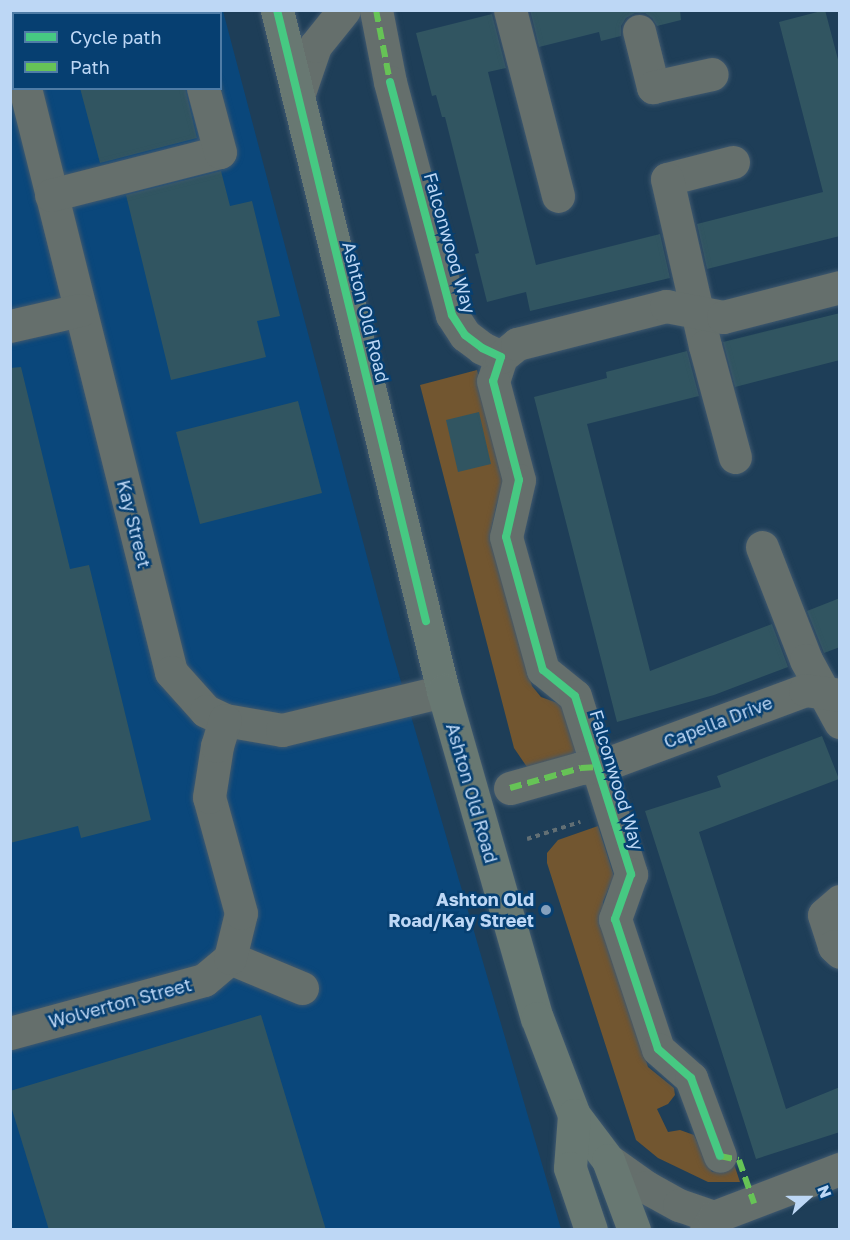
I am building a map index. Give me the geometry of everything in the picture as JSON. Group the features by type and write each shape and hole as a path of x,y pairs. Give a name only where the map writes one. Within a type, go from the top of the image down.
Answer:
{"highway":[{"name":"Ashton Old Road","path":"277,10 443,691 537,1018 574,1115 608,1160 634,1230"},
{"name":"Ashton Old Road","path":"574,1115 570,1168 591,1230"}],"street":[{"path":"298,96 315,46 344,10"},
{"name":"Falconwood Way","path":"376,10 390,82 452,315 465,335 501,357 493,381 519,480 506,537 543,670 575,696 631,874 615,919 658,1049 691,1078 720,1156"},
{"path":"510,10 558,196"},
{"path":"639,31 653,87 712,74"},
{"name":"Kay Street","path":"25,90 171,672 206,711 225,720 282,730 443,691"},
{"path":"51,195 220,152 204,90"},
{"path":"733,162 667,179 735,457"},
{"path":"501,357 516,344 666,306 723,317 840,287"},
{"path":"10,326 80,310"},
{"path":"762,547 806,660 833,694 840,722"},
{"name":"Capella Drive","path":"510,788 581,768 598,767 805,690 833,694"},
{"path":"225,720 217,746 209,797 241,913 230,958 302,988"},
{"path":"840,901 824,915 834,946 840,952"},
{"name":"Wolverton Street","path":"10,1033 204,980 230,958"},
{"path":"608,1160 645,1187 711,1225 840,1169"}],"path":[{"path":"527,839 612,812"}],"shaded area":[{"path":"10,11 223,11 390,644 561,1229 11,1229"},
{"path":"477,370 507,481 497,503 491,531 532,686 541,697 563,705 579,759 527,767 514,748 420,385"},
{"path":"598,826 614,876 603,902 603,923 648,1067 674,1088 675,1095 668,1104 657,1109 668,1132 680,1130 694,1135 712,1172 734,1164 740,1182 708,1182 658,1158 636,1140 547,863 547,853 558,840"}],"building":[{"path":"530,10 680,10 681,20 657,26 645,13 635,13 626,18 621,26 621,36 601,41 599,32 539,47"},
{"path":"825,10 840,67 840,236 707,269 697,224 823,192 779,22"},
{"path":"492,14 506,68 488,72 536,265 660,234 670,278 530,311 526,292 487,302 475,254 479,253 445,117 442,117 436,95 432,96 416,33"},
{"path":"81,90 185,90 197,138 100,163"},
{"path":"221,171 230,206 252,201 280,316 257,321 266,357 171,380 126,195"},
{"path":"840,313 840,360 735,387 723,342"},
{"path":"687,351 699,396 587,424 650,671 772,624 788,667 714,695 617,722 534,397 607,378 606,372"},
{"path":"21,367 70,569 89,565 151,820 81,838 78,826 10,843 10,368"},
{"path":"298,401 322,493 200,524 176,432"},
{"path":"479,412 491,464 458,472 446,420"},
{"path":"840,598 840,647 824,653 807,611"},
{"path":"822,736 839,779 699,832 786,1109 840,1087 840,1132 756,1159 645,811 721,787 717,776"},
{"path":"261,1015 326,1230 49,1230 10,1103 10,1091"}],"marked path":[{"path":"376,10 390,82"},
{"path":"510,788 581,768 598,767"},
{"path":"720,1156 739,1160 754,1203"}],"cycle path":[{"path":"277,10 426,621"},
{"path":"390,82 452,315 465,335 482,348 501,357 493,381 519,480 506,537 543,670 575,696 631,874 615,919 658,1049 691,1078 720,1156"}],"place":[{"name":"Ashton Old Road/Kay Street","path":"546,910"}]}
